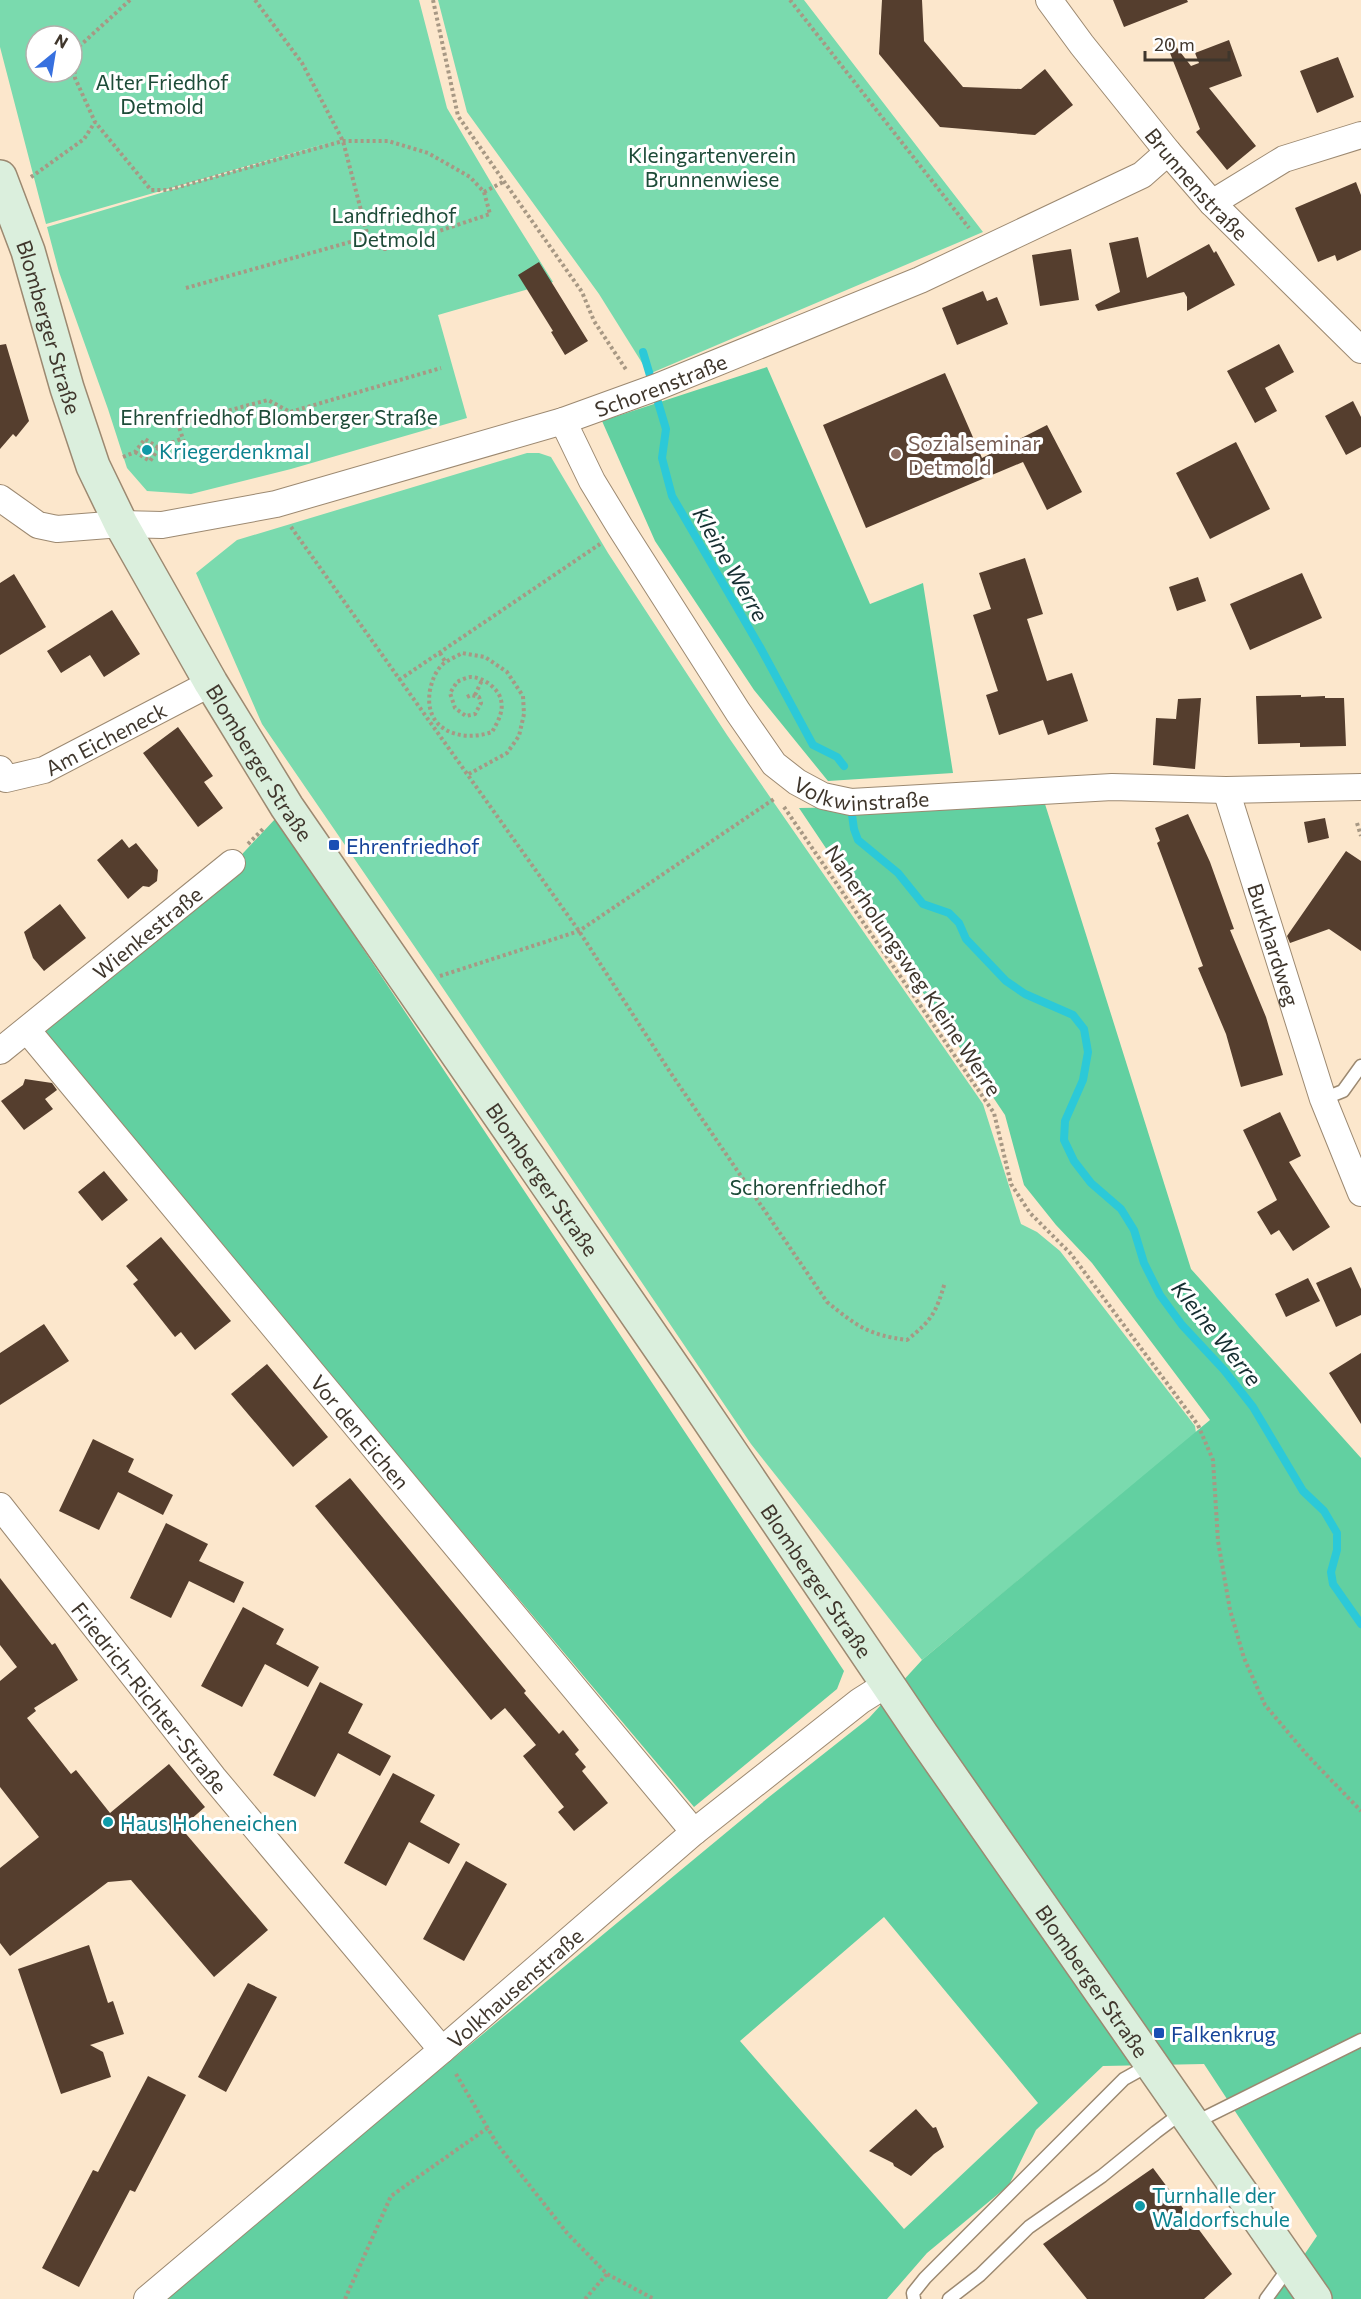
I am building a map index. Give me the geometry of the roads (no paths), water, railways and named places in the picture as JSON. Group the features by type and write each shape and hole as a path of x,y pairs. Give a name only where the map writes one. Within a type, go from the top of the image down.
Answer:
{"street":[{"name":"Brunnenstraße","path":"1049,0 1082,45 1212,203 1361,350"},
{"path":"1212,203 1284,159 1361,135"},
{"name":"Schorenstraße","path":"0,498 38,525 57,529 122,524 162,525 276,504 563,421 649,390 984,252 1142,175 1168,152"},
{"name":"Blomberger Straße","path":"2,182 28,251 67,388 93,466 122,524 211,683 287,807 684,1383 887,1684 1315,2299"},
{"name":"Volkwinstraße","path":"563,421 626,543 774,764 797,782 823,796 851,802 1112,788 1226,790 1361,787"},
{"name":"Am Eicheneck","path":"2,780 44,770 211,683"},
{"name":"Burkhardweg","path":"1226,790 1323,1099 1361,1193"},
{"name":"Wienkestraße","path":"0,1051 232,863"},
{"name":"Vor den Eichen","path":"27,1030 694,1832"},
{"name":"Friedrich-Richter-Straße","path":"0,1506 213,1777 442,2050"},
{"name":"Volkhausenstraße","path":"147,2299 442,2050 694,1832 860,1701 887,1684"}],"lane":[{"path":"1323,1099 1343,1091 1361,1066"},
{"path":"949,2299 980,2275 1029,2227 1102,2176 1156,2132 1361,2040"},
{"path":"914,2299 914,2293 925,2278 1124,2079 1152,2063"},
{"path":"1266,2299 1291,2265"}],"waterway":[{"name":"Kleine Werre","path":"643,352 666,429 662,458 672,496 760,647 813,745 837,757 844,766"},
{"name":"Kleine Werre","path":"852,815 858,840 898,873 923,904 949,913 959,923 966,939 1006,981 1025,994 1073,1015 1084,1029 1088,1052 1083,1080 1065,1121 1064,1140 1074,1161 1091,1183 1121,1209 1134,1230 1144,1263 1160,1295 1182,1325 1224,1370 1253,1407 1303,1491 1324,1511 1337,1533 1337,1550 1331,1572 1333,1584 1361,1624"}],"place":[{"name":"Kriegerdenkmal","path":"147,450"},
{"name":"Sozialseminar Detmold","path":"896,454"},
{"name":"Ehrenfriedhof","path":"334,845"},
{"name":"Haus Hoheneichen","path":"108,1822"},
{"name":"Falkenkrug","path":"1159,2033"},
{"name":"Turnhalle der Waldorfschule","path":"1140,2206"}],"park label":[{"name":"Alter Friedhof Detmold","path":"162,93"},
{"name":"Kleingartenverein Brunnenwiese","path":"712,166"},
{"name":"Landfriedhof Detmold","path":"394,226"},
{"name":"Ehrenfriedhof Blomberger Straße","path":"279,416"},
{"name":"Schorenfriedhof","path":"808,1186"}]}
